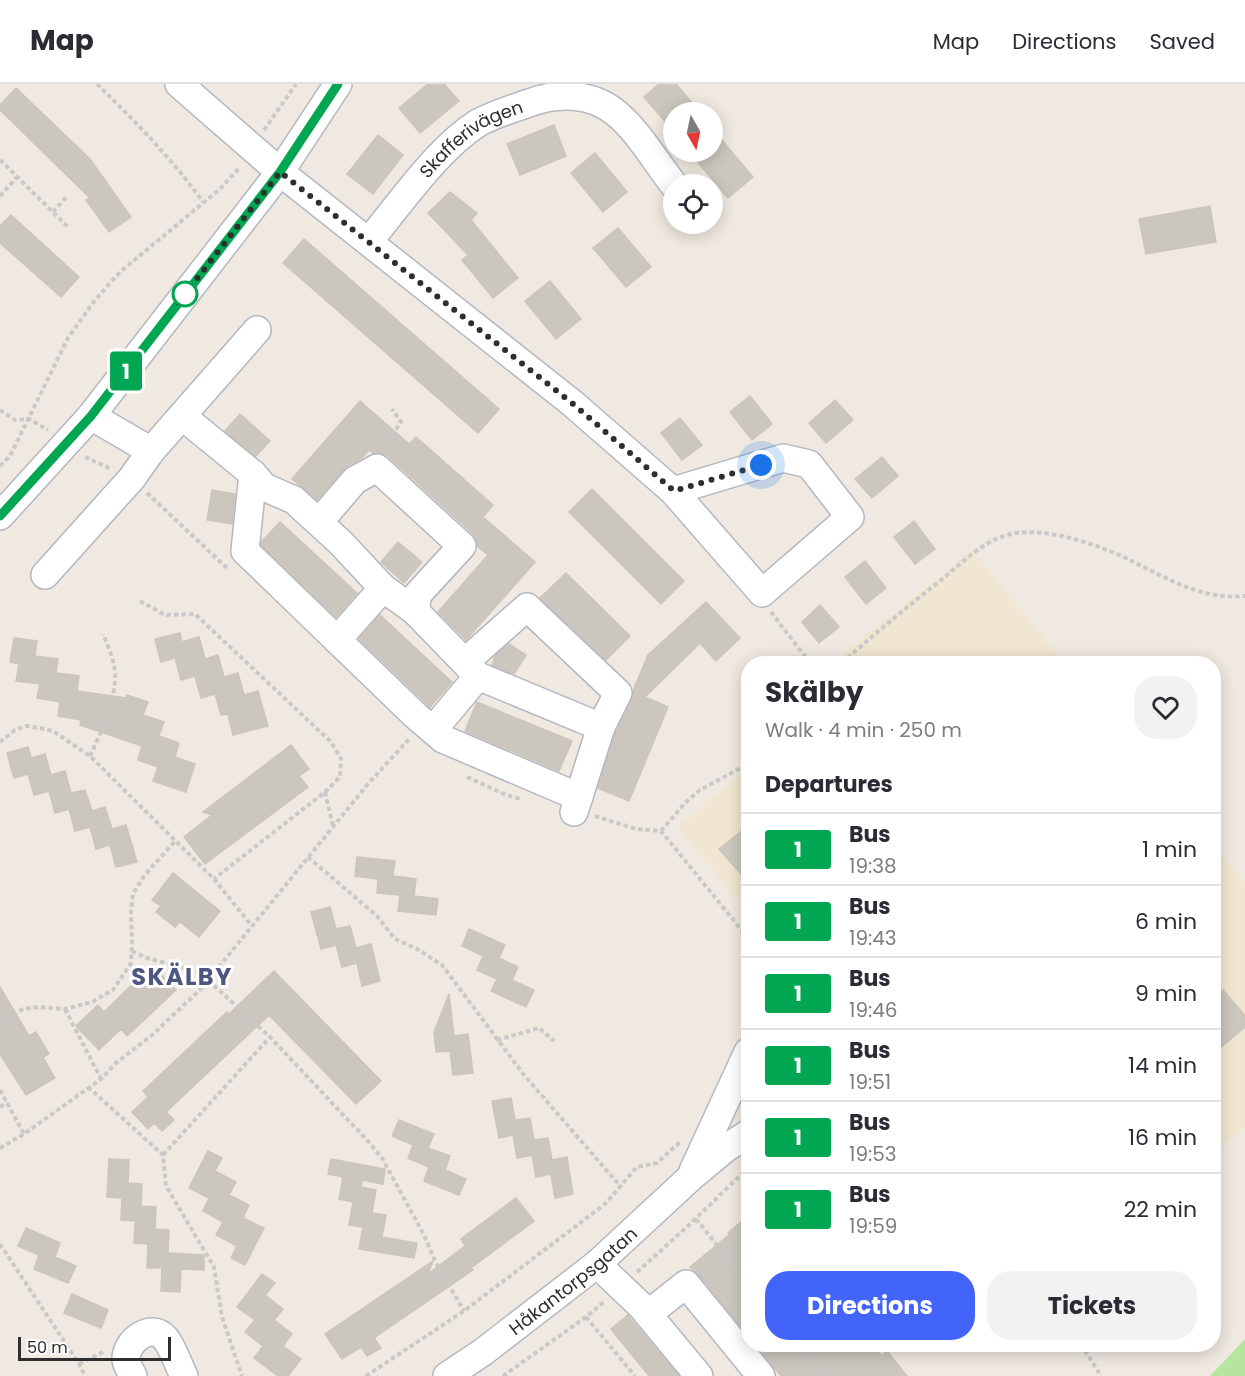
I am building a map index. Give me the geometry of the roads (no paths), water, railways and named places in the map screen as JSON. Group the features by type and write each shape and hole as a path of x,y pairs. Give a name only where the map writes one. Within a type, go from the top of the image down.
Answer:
{"street":[{"path":"0,516 91,416 280,172 338,84"},
{"path":"187,87 280,172 572,403 674,491 762,593 850,517 809,464 783,458 674,491"},
{"name":"Skafferivägen","path":"369,241 433,164 476,125 488,118 542,98 558,96 588,98 614,112 629,126 666,174"},
{"path":"45,575 132,478 151,451 257,330"},
{"path":"91,416 151,451"},
{"path":"182,416 253,474 264,487 294,500 341,543 383,588 416,611 472,668 601,728"},
{"path":"319,522 355,480 376,468 462,546 418,594 416,611"},
{"path":"253,474 245,551 337,640 433,730 443,739 576,805 601,728 618,693 527,607 472,668 433,730"},
{"path":"337,640 383,588"},
{"name":"Håkantorpsgatan","path":"690,1178 741,1067"},
{"name":"Håkantorpsgatan","path":"447,1376 483,1352 597,1264 690,1178 741,1138"},
{"path":"597,1264 648,1314 699,1376"},
{"path":"648,1314 686,1284 741,1351"},
{"path":"134,1376 126,1361 128,1348 136,1337 147,1333 159,1334 165,1338 184,1376"},
{"path":"741,1352 761,1376"}],"district":[{"name":"SKÄLBY","path":"182,976"}]}
